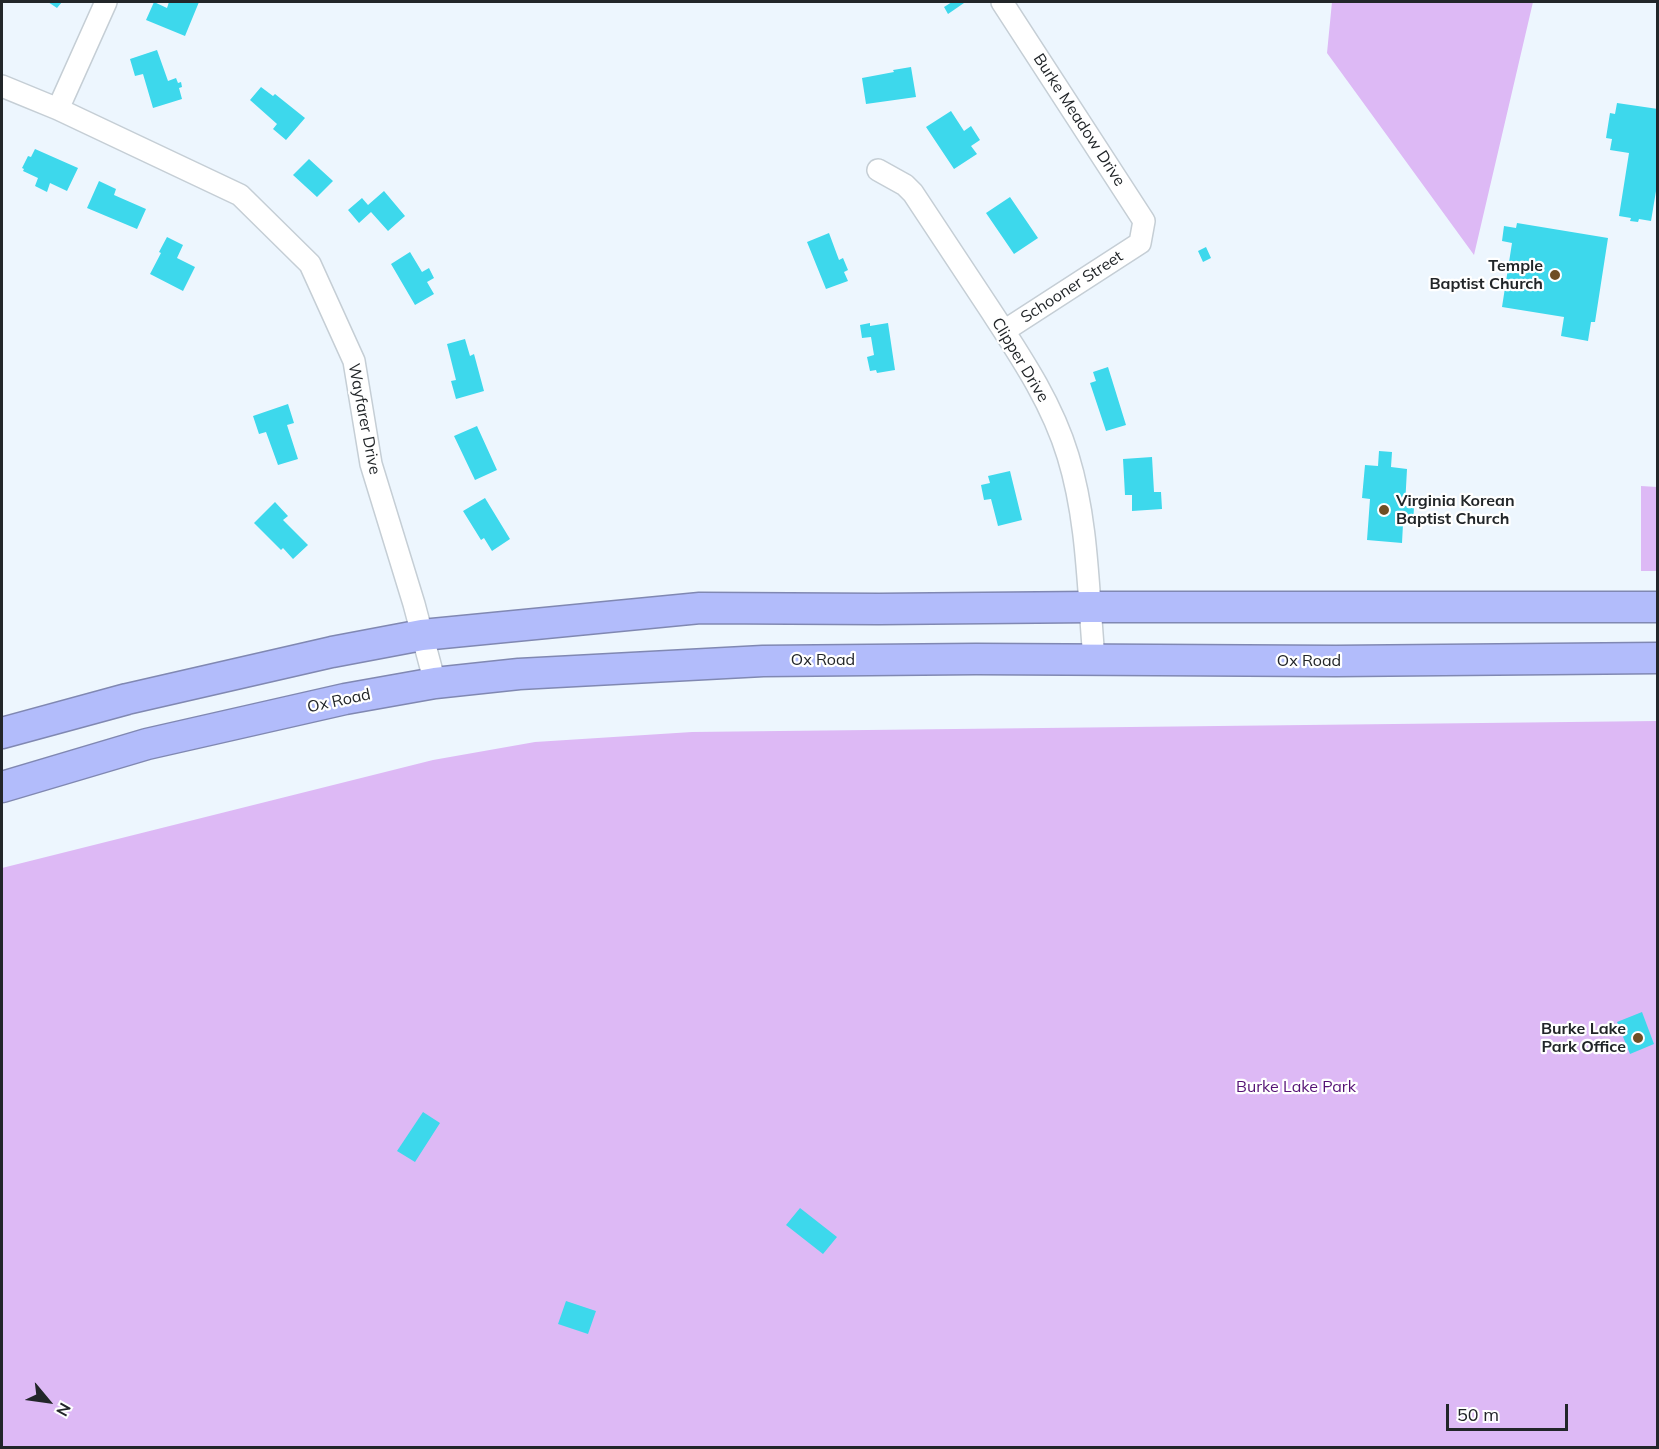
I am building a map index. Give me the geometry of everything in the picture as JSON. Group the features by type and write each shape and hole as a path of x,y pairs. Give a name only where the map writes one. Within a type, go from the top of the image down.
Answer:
{"highway":[{"path":"2,733 127,699 332,652 422,635 699,608 1658,607"},
{"name":"Ox Road","path":"2,787 147,744 345,699 435,683 519,674 763,660 1348,661 1658,658"}],"street":[{"path":"58,109 106,2"},
{"name":"Burke Meadow Drive","path":"1002,2 1144,221 1140,243"},
{"name":"Wayfarer Drive","path":"2,86 58,109 240,195 310,264 354,362 371,464 435,683"},
{"name":"Clipper Drive","path":"878,170 905,185 913,193 1037,382 1056,422 1068,454 1082,519 1094,659"},
{"name":"Schooner Street","path":"1004,331 1140,243"}],"green space":[{"path":"1332,2 1533,2 1474,255 1327,53"},
{"path":"1641,486 1657,487 1657,571 1641,571"},
{"name":"Burke Lake Park","path":"1657,721 1657,1447 2,1448 2,868 433,760 535,742 692,732"}],"building":[{"path":"48,2 62,2 57,8"},
{"path":"154,2 167,8 169,2 199,2 185,36 146,20"},
{"path":"952,2 964,3 948,14 944,7"},
{"path":"157,50 168,81 176,78 178,83 181,82 182,87 179,88 182,99 153,108 143,74 135,76 130,59"},
{"path":"911,67 916,97 866,104 862,78"},
{"path":"261,87 273,96 275,94 305,118 286,140 273,129 277,124 250,100"},
{"path":"1617,103 1658,109 1658,179 1651,221 1639,219 1638,222 1630,221 1631,218 1619,216 1629,153 1610,150 1612,139 1606,138 1610,113 1615,114"},
{"path":"951,111 964,131 971,126 980,140 971,146 977,154 954,169 926,127"},
{"path":"35,149 78,168 67,191 50,183 47,192 35,186 38,178 23,171 22,168 28,156 31,157"},
{"path":"309,159 333,181 317,197 293,175"},
{"path":"99,181 116,189 114,195 146,209 137,229 87,208"},
{"path":"384,191 405,216 388,231 371,212 359,223 348,210 362,198 368,205"},
{"path":"1010,197 1038,238 1014,254 986,213"},
{"name":"Temple Baptist Church","path":"1517,223 1608,238 1595,322 1591,322 1588,341 1561,336 1564,317 1502,307 1512,243 1502,241 1504,226 1516,228"},
{"path":"829,233 839,260 843,258 848,270 844,272 848,281 826,289 807,242"},
{"path":"167,237 183,245 177,258 195,267 183,291 150,274"},
{"path":"1206,247 1211,258 1203,262 1198,251"},
{"path":"410,252 422,272 429,268 434,278 427,282 434,294 415,305 391,264"},
{"path":"870,323 870,326 888,323 895,370 877,373 876,370 870,371 867,357 874,355 871,337 862,338 860,325"},
{"path":"465,339 470,356 474,354 484,391 456,399 451,381 456,380 447,344"},
{"path":"1108,367 1126,425 1106,431 1090,383 1096,381 1093,372"},
{"path":"288,404 294,423 287,425 298,459 278,465 266,432 259,434 253,416"},
{"path":"477,426 497,470 475,480 454,436"},
{"path":"1379,451 1392,452 1391,467 1407,469 1405,506 1414,507 1413,525 1403,524 1402,543 1367,540 1370,499 1362,498 1365,465 1378,466"},
{"path":"1152,457 1154,492 1161,492 1162,509 1132,511 1132,495 1125,495 1123,459"},
{"path":"1010,471 1022,520 998,526 991,499 984,500 981,485 990,483 988,476"},
{"path":"485,498 510,539 492,551 484,538 481,540 463,511"},
{"path":"275,502 288,516 283,520 308,545 293,559 254,523"},
{"name":"Burke Lake Park Office","path":"1642,1012 1654,1044 1630,1054 1617,1022"},
{"path":"423,1112 440,1123 415,1162 397,1151"},
{"path":"800,1208 837,1237 823,1254 786,1225"},
{"path":"566,1301 596,1311 588,1334 558,1324"}],"place":[{"name":"Temple Baptist Church","path":"1555,275"},
{"name":"Virginia Korean Baptist Church","path":"1384,510"},
{"name":"Burke Lake Park Office","path":"1638,1038"}]}
